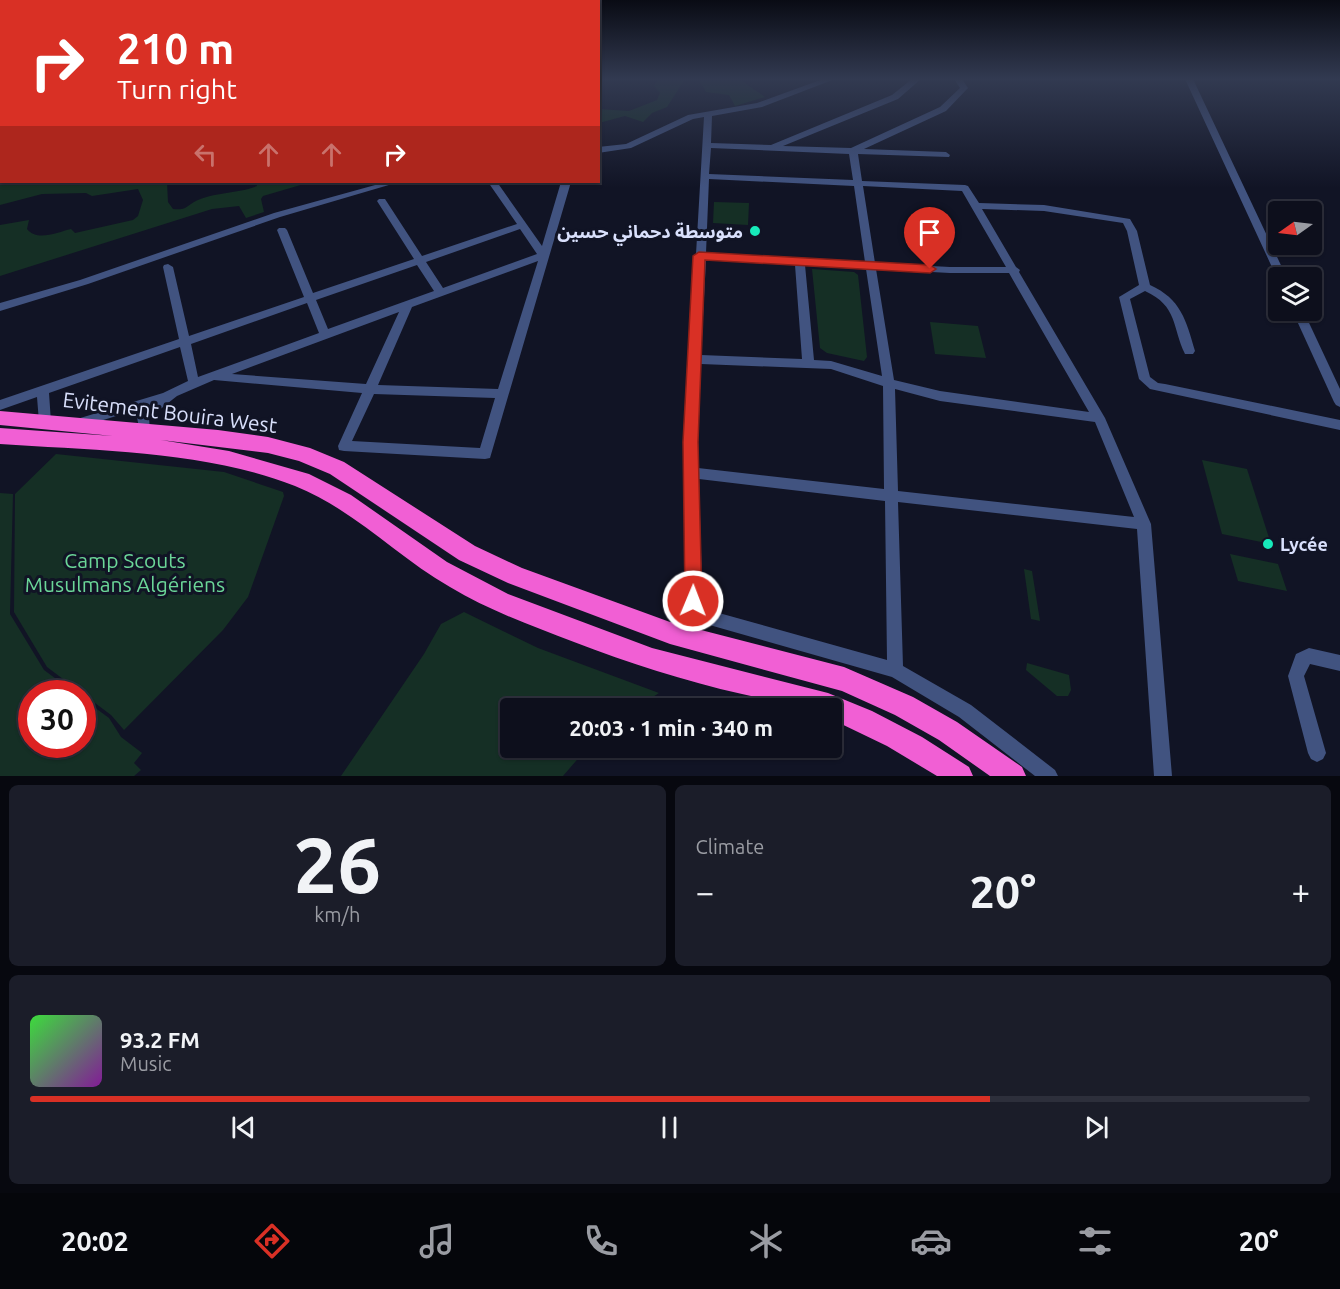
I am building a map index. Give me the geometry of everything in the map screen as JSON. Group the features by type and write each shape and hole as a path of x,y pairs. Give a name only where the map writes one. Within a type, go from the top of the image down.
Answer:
{"highway":[{"name":"Evitement Bouira West","path":"0,418 144,430 268,445 303,454 337,468 467,553 582,603 690,638 844,679 904,706 948,731 1014,776"},
{"name":"Evitement Bouira West","path":"0,436 147,447 236,460 284,473 331,493 458,580 497,600 631,652 827,705 905,741 960,776"}],"street":[{"path":"600,150 628,146 683,120 703,115"},
{"path":"690,638 694,588 691,473 694,359 708,115"},
{"path":"771,147 850,115"},
{"path":"853,151 930,115"},
{"path":"1206,115 1277,267"},
{"path":"705,145 946,155"},
{"path":"853,151 889,383 895,669"},
{"path":"704,176 965,188 1015,270 1099,418 1144,524 1163,776"},
{"path":"0,307 84,282 254,222 390,183"},
{"path":"494,183 543,255"},
{"path":"407,306 344,446 485,454 566,183"},
{"path":"382,201 441,294"},
{"path":"976,206 1044,208 1127,221 1132,231 1145,287"},
{"path":"0,405 311,296 523,225"},
{"path":"282,230 311,296 325,335"},
{"path":"70,424 91,420 162,397 194,383 543,255"},
{"path":"699,256 950,270 1015,270"},
{"path":"801,261 808,363"},
{"path":"168,267 194,383"},
{"path":"1189,351 1175,307 1161,294 1145,287 1124,297 1145,379 1154,386 1340,425"},
{"path":"1302,321 1340,402"},
{"path":"694,359 808,363 859,372 889,383 940,396 1099,418"},
{"path":"213,376 370,389 502,394"},
{"path":"43,390 45,422"},
{"path":"144,430 143,417 162,397"},
{"path":"691,473 890,498 1144,524"},
{"path":"692,613 895,669 964,711 1049,776"},
{"path":"1317,753 1296,676 1302,660 1309,656 1340,663"}],"green space":[{"path":"600,115 650,115 643,122 625,116 600,123"},
{"path":"0,183 167,183 168,202 173,209 181,209 205,197 257,186 256,183 304,183 263,196 261,199 264,212 246,218 239,206 212,209 0,276 0,225 29,220 27,229 36,235 48,235 71,229 75,233 133,220 138,216 143,200 138,189 92,196 86,193 42,194 0,205"},
{"path":"714,202 749,203 748,225 713,223"},
{"path":"812,269 854,272 858,275 867,357 864,361 827,353 820,348"},
{"path":"930,322 978,326 986,358 935,354"},
{"name":"Camp Scouts Musulmans Algériens","path":"56,454 224,472 283,492 284,496 248,597 223,630 124,730 111,715 96,704 96,680 64,680 47,667 14,612 15,494"},
{"path":"1202,460 1247,469 1271,544 1222,534"},
{"path":"0,493 13,494 10,614 44,670 57,680 18,680 18,758 96,758 96,708 109,718 121,737 142,753 134,763 141,770 134,776 0,776"},
{"path":"1230,554 1278,564 1287,591 1238,581"},
{"path":"1024,569 1032,571 1040,621 1031,619"},
{"path":"464,612 538,648 659,693 651,698 500,698 500,758 579,758 563,776 341,776 424,654 441,624"},
{"path":"1027,663 1069,675 1071,690 1068,696 1057,696 1026,670"}],"place":[{"name":"متوسطة دحماني حسين","path":"755,231"},
{"name":"Lycée","path":"1268,544"}],"route":[{"path":"693,601 691,442 699,256 930,269"}]}
